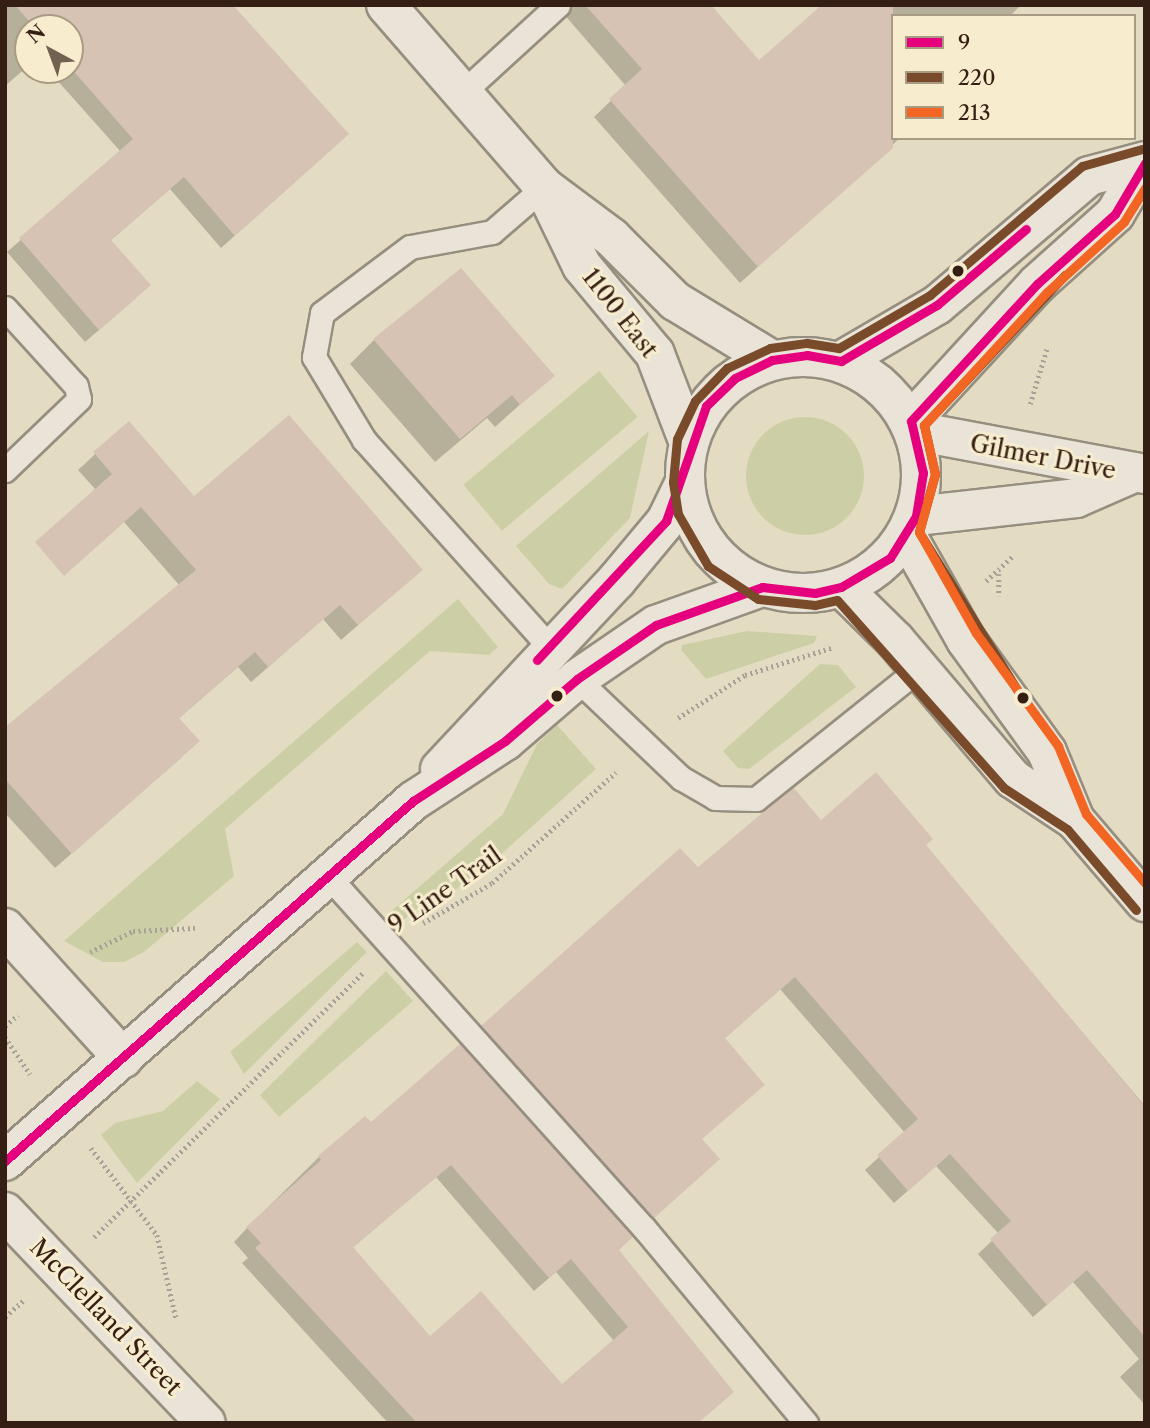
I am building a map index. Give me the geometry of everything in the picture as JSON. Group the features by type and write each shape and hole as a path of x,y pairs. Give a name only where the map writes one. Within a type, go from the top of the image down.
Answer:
{"street":[{"name":"1100 East","path":"386,5 544,187 611,237 675,301 772,360"},
{"path":"841,361 937,305 1089,176 1145,162"},
{"path":"913,426 1037,284 1115,214 1145,162"},
{"name":"1100 East","path":"544,187 582,266 655,354 689,443"},
{"path":"413,802 549,646 666,521 685,482 689,443 706,406 735,377 772,360 807,355 841,361 882,385 913,426 923,473 911,525 867,576 841,587 802,593 762,587 738,575 700,534 685,482"},
{"name":"Gilmer Drive","path":"913,426 1137,474"},
{"name":"Gilmer Drive","path":"911,525 1076,498 1137,474"},
{"path":"911,525 966,640 1047,752 1075,820"},
{"path":"5,1161 413,802 505,741 578,679 656,625 762,587"},
{"path":"841,587 918,669 1013,779 1075,820 1145,902"},
{"path":"5,929 123,1058"},
{"name":"McClelland Street","path":"5,1212 206,1423"}],"lane":[{"path":"462,93 558,5"},
{"path":"544,187 492,232 410,247 322,313 314,356 364,440 549,646"},
{"path":"5,307 75,386 79,399 5,470"},
{"path":"578,679 648,743 681,778 715,798 756,799 918,669"},
{"path":"328,876 644,1228 806,1423"}],"path":[{"path":"980,585 1013,560 1015,549"},
{"name":"9 Line Trail","path":"86,1244 135,1201 320,1009 437,911 492,883 648,743 714,691 832,646"},
{"path":"5,1037 30,1076"},
{"path":"88,1145 135,1201 157,1235 177,1326"},
{"path":"5,1317 22,1302"}],"green space":[{"path":"599,371 638,417 502,531 463,485"},
{"path":"805,417 828,421 847,434 860,453 864,476 860,499 847,518 828,531 805,535 782,531 763,518 750,499 746,476 750,453 763,434 782,421"},
{"path":"649,431 630,518 562,589 549,584 516,546"},
{"path":"458,599 498,647 489,655 430,651 225,829 234,876 144,952 124,962 103,962 64,941"},
{"path":"747,631 817,636 814,643 706,679 681,650 682,645"},
{"path":"820,664 838,665 856,687 749,769 738,768 723,751"},
{"path":"557,725 596,769 469,883 421,905 391,931 381,920 503,814 537,744"},
{"path":"357,942 367,952 244,1074 230,1052"},
{"path":"386,971 413,1001 279,1117 260,1095"},
{"path":"197,1081 220,1099 137,1183 101,1135 115,1123 163,1111"}],"building":[{"path":"15,5 233,5 349,134 235,236 184,177 111,240 151,285 99,330 19,238 133,139 84,83 84,14 23,14"},
{"path":"585,5 711,5 759,60 822,5 893,5 893,148 758,267 609,99 642,69"},
{"path":"461,268 555,376 520,405 512,395 460,439 373,339"},
{"path":"289,415 423,570 358,625 340,605 268,667 255,652 179,718 200,741 72,854 5,779 5,727 196,570 141,507 64,576 35,542 112,474 93,452 129,421 194,496"},
{"path":"876,772 933,839 926,845 1145,1107 1145,1337 1087,1270 1047,1305 990,1239 1011,1221 950,1154 908,1191 877,1155 918,1119 795,977 725,1038 765,1085 702,1139 720,1159 654,1218 481,1026 680,848 698,867 793,787 821,820"},
{"path":"460,1044 633,1237 619,1250 734,1392 698,1423 417,1423 255,1248 261,1243 246,1227 321,1160 318,1156 365,1116 371,1122","holes":["451,1165 549,1278 571,1259 628,1327 562,1384 481,1291 430,1336 353,1247"]}],"transit line":[{"name":"220","path":"1136,910 1067,829 1004,788 837,600 815,605 758,599 708,566 678,514 673,482 677,439 695,401 727,368 770,348 807,343 839,348 930,295 1082,166 1142,149"},
{"name":"9","path":"5,1161 413,801 505,741 577,679 656,625 762,587 815,593 841,587 890,558 916,516 923,473 911,421 1037,284 1115,214 1145,163"},
{"name":"213","path":"1145,188 1124,222 1046,293 924,425 935,474 919,532 976,633 1058,746 1086,814 1145,883"},
{"name":"9","path":"537,660 666,521 706,406 735,378 772,360 807,355 841,361 937,305 1026,229"},
{"name":"220","path":"1021,696 919,532 935,474 924,425 1065,275"}]}
